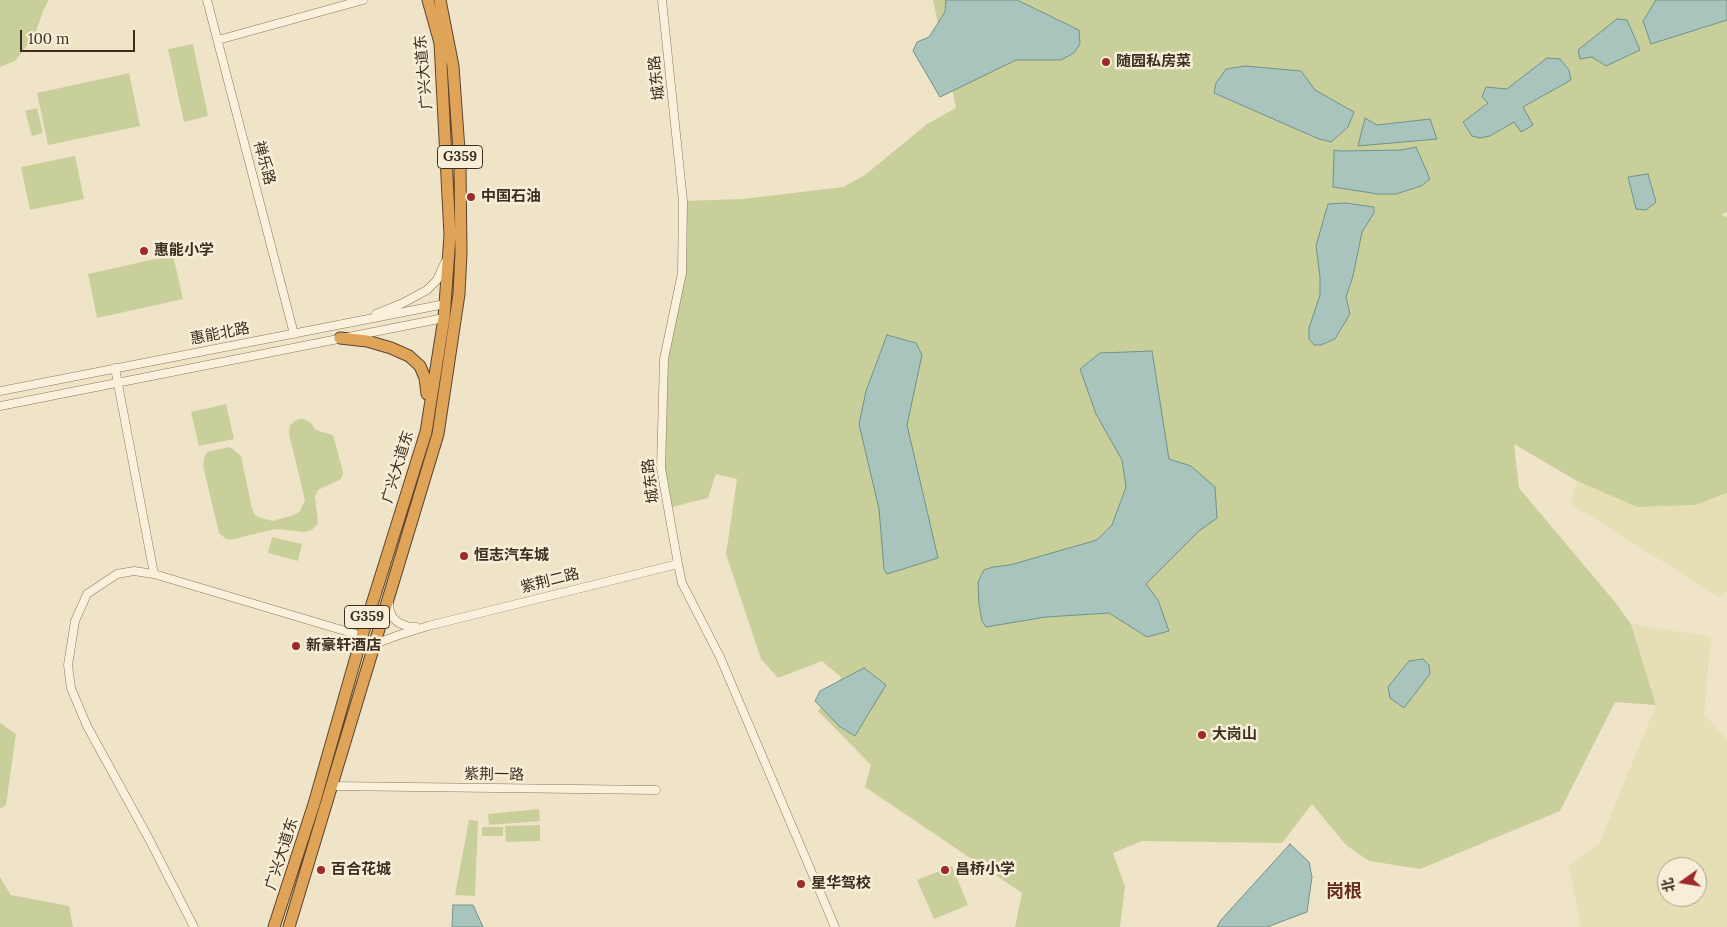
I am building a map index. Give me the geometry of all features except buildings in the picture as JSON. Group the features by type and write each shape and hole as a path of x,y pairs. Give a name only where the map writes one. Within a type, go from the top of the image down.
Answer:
{"highway":[{"name":"广兴大道东","path":"274,927 314,804 362,636 426,432 428,406 444,318 450,235 440,43 428,0"},
{"name":"广兴大道东","path":"289,927 438,434 459,294 461,253 460,164 453,66 440,0"},
{"path":"340,338 367,340 409,356 420,366 425,378 428,406"}],"street":[{"name":"禅乐路","path":"207,0 294,334"},
{"path":"218,40 363,0"},
{"name":"城东路","path":"662,0 683,201 682,273 664,359 661,468 678,564 682,583 724,665 835,927"},
{"path":"348,323 403,303 428,290 437,280 445,264 450,235"},
{"name":"惠能北路","path":"0,391 445,304"},
{"name":"惠能北路","path":"0,406 444,318"},
{"path":"115,368 154,574"},
{"name":"紫荆二路","path":"371,652 380,642 399,634 678,564"},
{"path":"194,927 80,712 71,688 68,665 75,622 88,594 117,574 134,571 154,574 362,636"},
{"name":"紫荆二路","path":"388,595 390,611 393,618 399,624 410,627 428,626"},
{"name":"紫荆一路","path":"332,786 656,790"}],"shaded area":[{"path":"1577,481 1637,507 1696,505 1727,493 1727,591 1719,597 1571,504"},
{"path":"1631,624 1711,637 1704,714 1727,740 1727,927 1581,927 1569,866 1600,842 1656,705"}],"green space":[{"path":"0,0 49,0 34,37 15,61 0,67"},
{"path":"933,0 1727,0 1727,212 1721,215 1727,217 1727,493 1696,505 1637,507 1577,481 1514,444 1519,488 1615,602 1631,624 1656,705 1615,702 1560,811 1420,869 1369,861 1346,845 1312,804 1282,843 1142,841 1113,853 1125,887 1120,927 1015,927 1022,893 865,787 871,765 818,711 841,677 822,661 778,678 761,659 726,554 737,479 716,474 708,498 668,508 661,468 664,359 682,273 683,201 743,199 843,187 865,175 927,124 956,108"},
{"path":"193,44 208,116 184,122 168,49"},
{"path":"129,73 140,126 48,145 37,93"},
{"path":"37,108 43,133 32,136 25,111"},
{"path":"75,156 84,199 30,210 21,167"},
{"path":"173,255 183,299 97,318 88,274"},
{"path":"226,404 234,439 199,446 191,412"},
{"path":"298,419 304,419 312,424 315,430 333,435 342,468 343,474 341,479 318,490 315,497 318,523 312,530 306,532 275,529 230,540 226,539 219,533 203,466 207,452 229,447 241,456 252,509 255,515 273,521 294,515 300,511 305,500 289,434 290,425"},
{"path":"272,537 302,544 298,561 268,553"},
{"path":"0,723 16,734 6,805 0,809"},
{"path":"539,809 540,821 489,825 488,814"},
{"path":"469,820 478,821 475,896 455,895"},
{"path":"540,825 540,841 506,842 505,826"},
{"path":"482,827 503,827 503,836 482,836"},
{"path":"952,866 968,905 934,919 917,880"},
{"path":"0,877 11,895 69,906 73,927 0,927"}],"water":[{"path":"946,0 1017,0 1079,30 1080,44 1074,53 1061,60 1016,60 940,97 913,51 917,42 929,37 945,12"},
{"path":"1656,0 1727,0 1727,20 1651,44 1643,21"},
{"path":"1617,19 1627,20 1640,50 1606,66 1592,57 1580,59 1578,50"},
{"path":"1547,58 1560,59 1569,70 1571,80 1523,107 1533,125 1521,132 1514,122 1490,136 1480,138 1472,136 1463,122 1488,103 1482,97 1486,87 1507,89"},
{"path":"1245,66 1301,71 1315,90 1354,112 1348,127 1331,142 1319,139 1214,93 1216,83 1226,69"},
{"path":"1365,118 1377,125 1430,119 1437,139 1358,146"},
{"path":"1416,147 1430,179 1421,186 1396,194 1378,194 1333,187 1334,150 1401,150"},
{"path":"1648,174 1656,202 1646,210 1636,209 1628,177"},
{"path":"1345,203 1374,207 1374,213 1362,232 1353,276 1346,297 1350,314 1335,339 1321,345 1314,345 1309,339 1309,328 1320,295 1316,246 1328,204"},
{"path":"887,335 916,343 922,355 907,425 938,558 887,574 884,569 879,509 859,424 866,391"},
{"path":"1152,351 1169,459 1191,466 1215,487 1217,518 1199,531 1146,584 1158,600 1169,631 1147,637 1109,613 1046,617 986,627 982,621 979,605 978,582 984,570 1010,565 1097,540 1112,525 1126,487 1122,460 1096,414 1080,369 1100,353"},
{"path":"1423,659 1429,665 1430,674 1404,708 1390,698 1388,687 1409,661"},
{"path":"864,668 886,685 855,736 839,726 815,701 820,691"},
{"path":"1290,844 1309,862 1312,877 1307,912 1267,927 1217,927 1221,920"},
{"path":"453,905 473,905 483,927 452,927"}],"place":[{"name":"随园私房菜","path":"1106,62"},
{"name":"中国石油","path":"471,197"},
{"name":"惠能小学","path":"144,251"},
{"name":"恒志汽车城","path":"464,556"},
{"name":"新豪轩酒店","path":"296,646"},
{"name":"大岗山","path":"1202,735"},
{"name":"百合花城","path":"321,870"},
{"name":"昌桥小学","path":"945,870"},
{"name":"星华驾校","path":"801,884"}],"district":[{"name":"岗根","path":"1344,892"}]}
